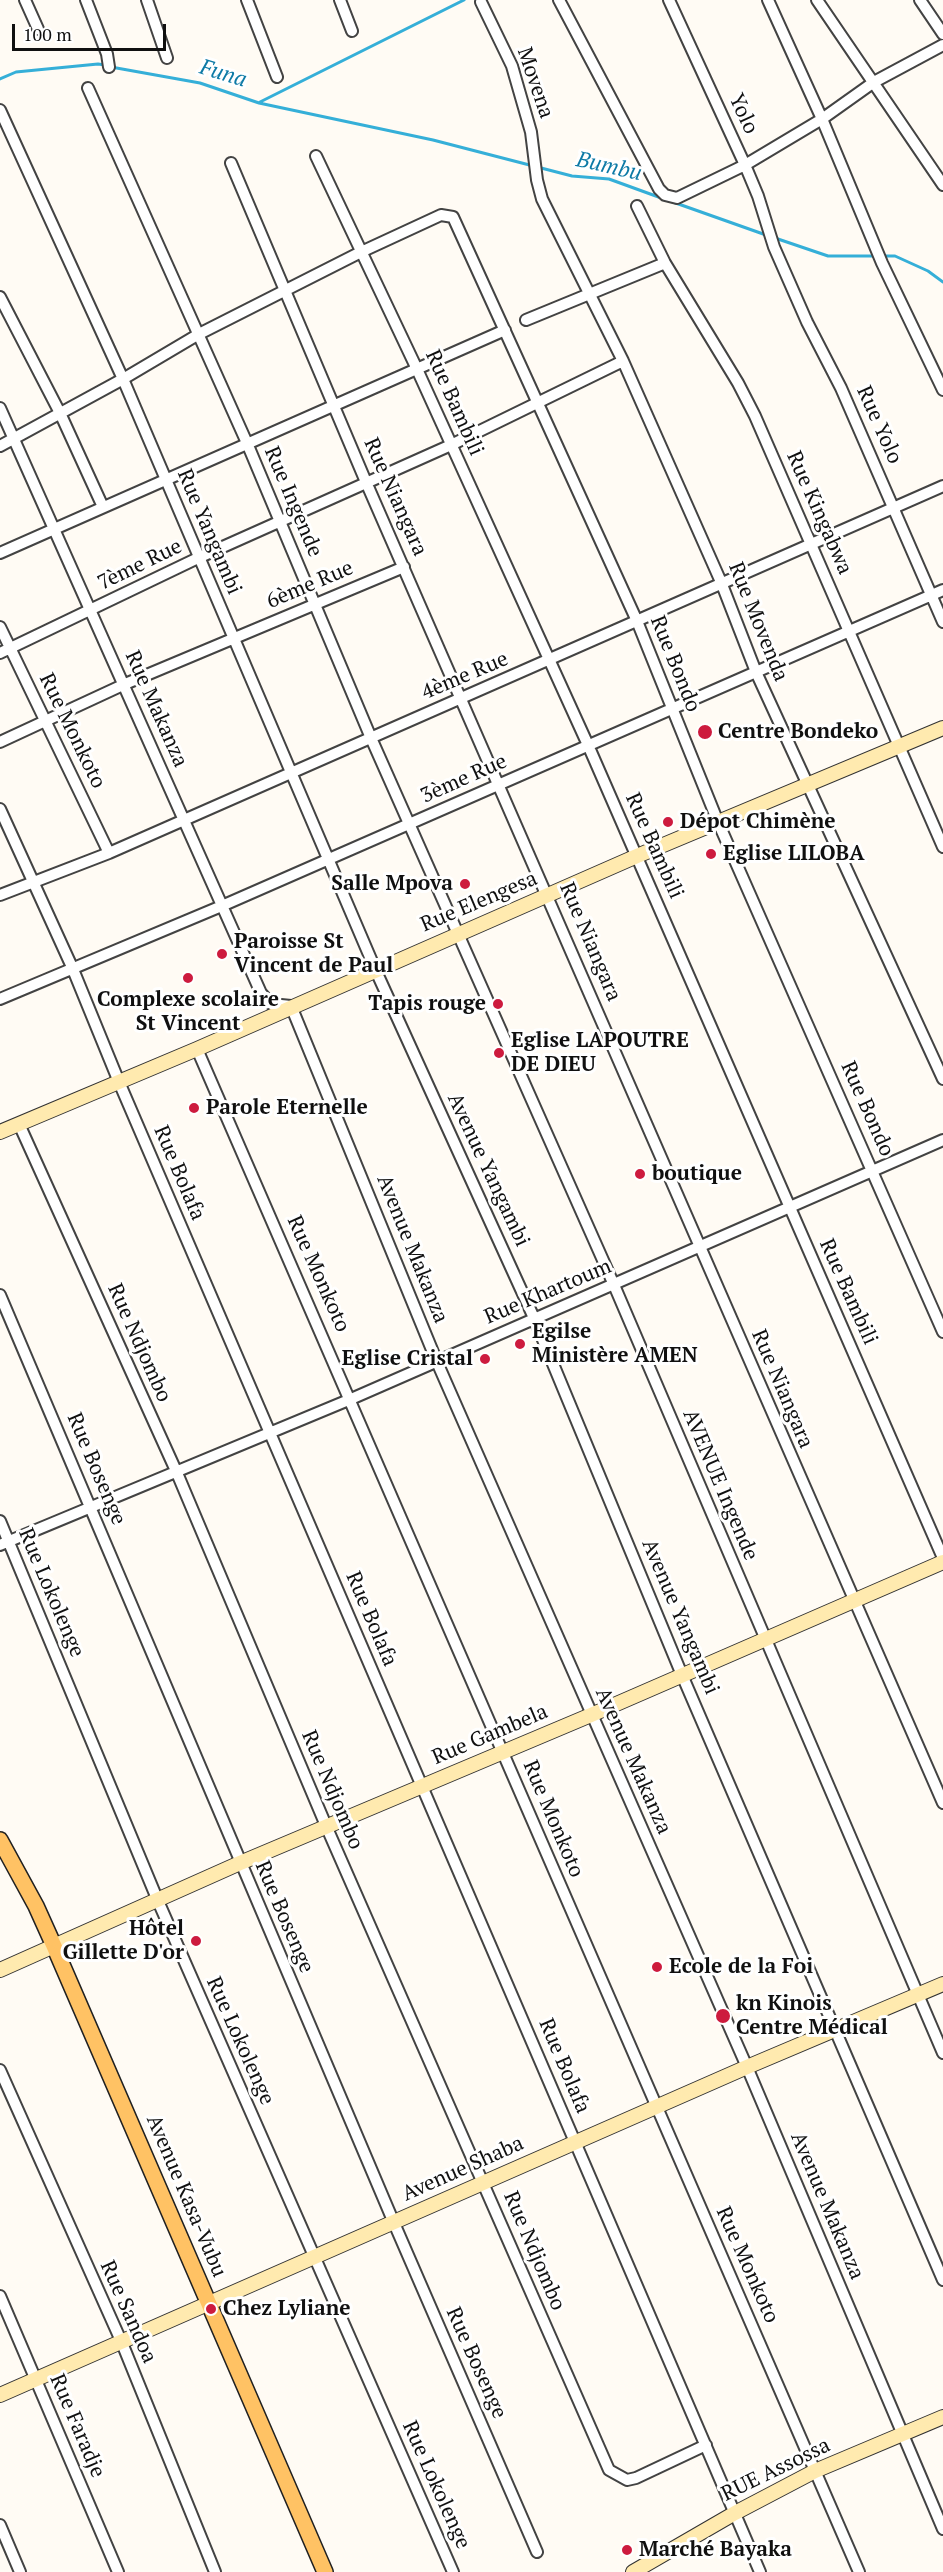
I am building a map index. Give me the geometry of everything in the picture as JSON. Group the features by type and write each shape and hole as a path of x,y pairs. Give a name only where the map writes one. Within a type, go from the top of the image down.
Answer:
{"main road":[{"name":"Avenue Kasa-Vubu","path":"0,1840 36,1905 135,2128 208,2305 325,2572"}],"street":[{"path":"25,0 38,29"},
{"path":"86,0 107,54 109,67"},
{"path":"147,0 167,58"},
{"path":"247,0 277,77"},
{"path":"340,0 352,31"},
{"path":"560,0 659,189 665,195 678,198 745,165 822,119 874,82 943,45"},
{"name":"Yolo","path":"669,0 745,165 774,247"},
{"path":"768,0 822,119 882,263 943,390"},
{"path":"818,0 943,185"},
{"path":"920,0 943,34"},
{"name":"Movena","path":"481,2 512,66 531,132 537,180"},
{"name":"Rue Ingende","path":"88,88 247,443 371,738 458,933"},
{"name":"Rue Yangambi","path":"0,110 123,379 376,971"},
{"name":"Rue Bambili","path":"316,156 416,367 588,745 943,1560"},
{"name":"Rue Niangara","path":"231,163 366,482 548,895 852,1600 943,1803"},
{"name":"Rue Movenda","path":"537,180 542,199 623,361 721,582 756,672 943,1079"},
{"name":"Rue Kingabwa","path":"637,206 665,263 738,382 812,543 943,847"},
{"name":"Rue Bondo","path":"361,252 441,214 453,217 637,621 718,822 943,1332"},
{"name":"Rue Yolo","path":"774,247 895,507 930,596 943,622"},
{"path":"0,446 123,379 199,334 361,252"},
{"path":"526,320 665,263"},
{"path":"0,297 60,412 104,507"},
{"path":"0,553 334,406 416,367 505,330"},
{"name":"7ème Rue","path":"5,651 198,558 451,444 623,361"},
{"name":"Rue Makanza","path":"0,408 89,611 125,684 183,819 224,905 261,993 271,1004 291,1006"},
{"name":"4ème Rue","path":"0,896 109,853 943,486"},
{"name":"6ème Rue","path":"0,742 125,684 404,567"},
{"name":"3ème Rue","path":"0,999 224,905 943,590"},
{"name":"Rue Monkoto","path":"0,627 5,651 45,720 109,853"},
{"name":"Rue Elengesa","path":"0,1132 197,1049 637,856 943,728"},
{"name":"Rue Bolafa","path":"0,810 72,967 119,1082 760,2572"},
{"name":"AVENUE Ingende","path":"458,933 614,1285 943,2053"},
{"name":"Avenue Yangambi","path":"376,971 534,1318 682,1675 943,2280"},
{"name":"Avenue Makanza","path":"291,1006 437,1362 747,2067 943,2529"},
{"name":"Rue Monkoto","path":"197,1049 859,2572"},
{"name":"Rue Ndjombo","path":"19,1124 177,1473 327,1828 609,2470 627,2480 636,2478 706,2445"},
{"name":"Rue Khartoum","path":"4,1544 270,1434 943,1140"},
{"name":"Rue Bosenge","path":"0,1295 393,2223 537,2552"},
{"name":"Rue Lokolenge","path":"0,1521 4,1544 313,2257 453,2572"},
{"name":"Rue Gambela","path":"0,1970 240,1863 591,1715 943,1560"},
{"name":"Avenue Shaba","path":"0,2395 747,2067 943,1984"},
{"name":"Rue Sandoa","path":"0,2070 122,2343 215,2572"},
{"name":"Rue Faradje","path":"0,2296 118,2572"},
{"name":"RUE Assossa","path":"633,2572 650,2567 735,2513 815,2471 943,2417"},
{"path":"0,2525 20,2572"}],"waterway":[{"path":"260,102 464,0"},
{"name":"Funa","path":"0,79 16,72 105,65"},
{"name":"Bumbu","path":"111,67 200,83 259,103 433,140 572,176 609,179 664,199"},
{"name":"Bumbu","path":"670,201 766,235"},
{"name":"Bumbu","path":"775,238 828,256 876,256"},
{"name":"Bumbu","path":"883,256 895,256 928,271 943,282"}],"place":[{"name":"Centre Bondeko","path":"705,732"},
{"name":"Dépot Chimène","path":"668,822"},
{"name":"Eglise LILOBA","path":"711,854"},
{"name":"Salle Mpova","path":"465,884"},
{"name":"Paroisse St Vincent de Paul","path":"222,954"},
{"name":"Complexe scolaire St Vincent","path":"188,978"},
{"name":"Tapis rouge","path":"498,1004"},
{"name":"Eglise LAPOUTRE DE DIEU","path":"499,1053"},
{"name":"Parole Eternelle","path":"194,1108"},
{"name":"boutique","path":"640,1174"},
{"name":"Egilse Ministère AMEN","path":"520,1344"},
{"name":"Eglise Cristal","path":"485,1359"},
{"name":"Hôtel Gillette D'or","path":"196,1941"},
{"name":"Ecole de la Foi","path":"657,1967"},
{"name":"kn Kinois Centre Médical","path":"723,2016"},
{"name":"Chez Lyliane","path":"211,2309"},
{"name":"Marché Bayaka","path":"627,2550"}]}
